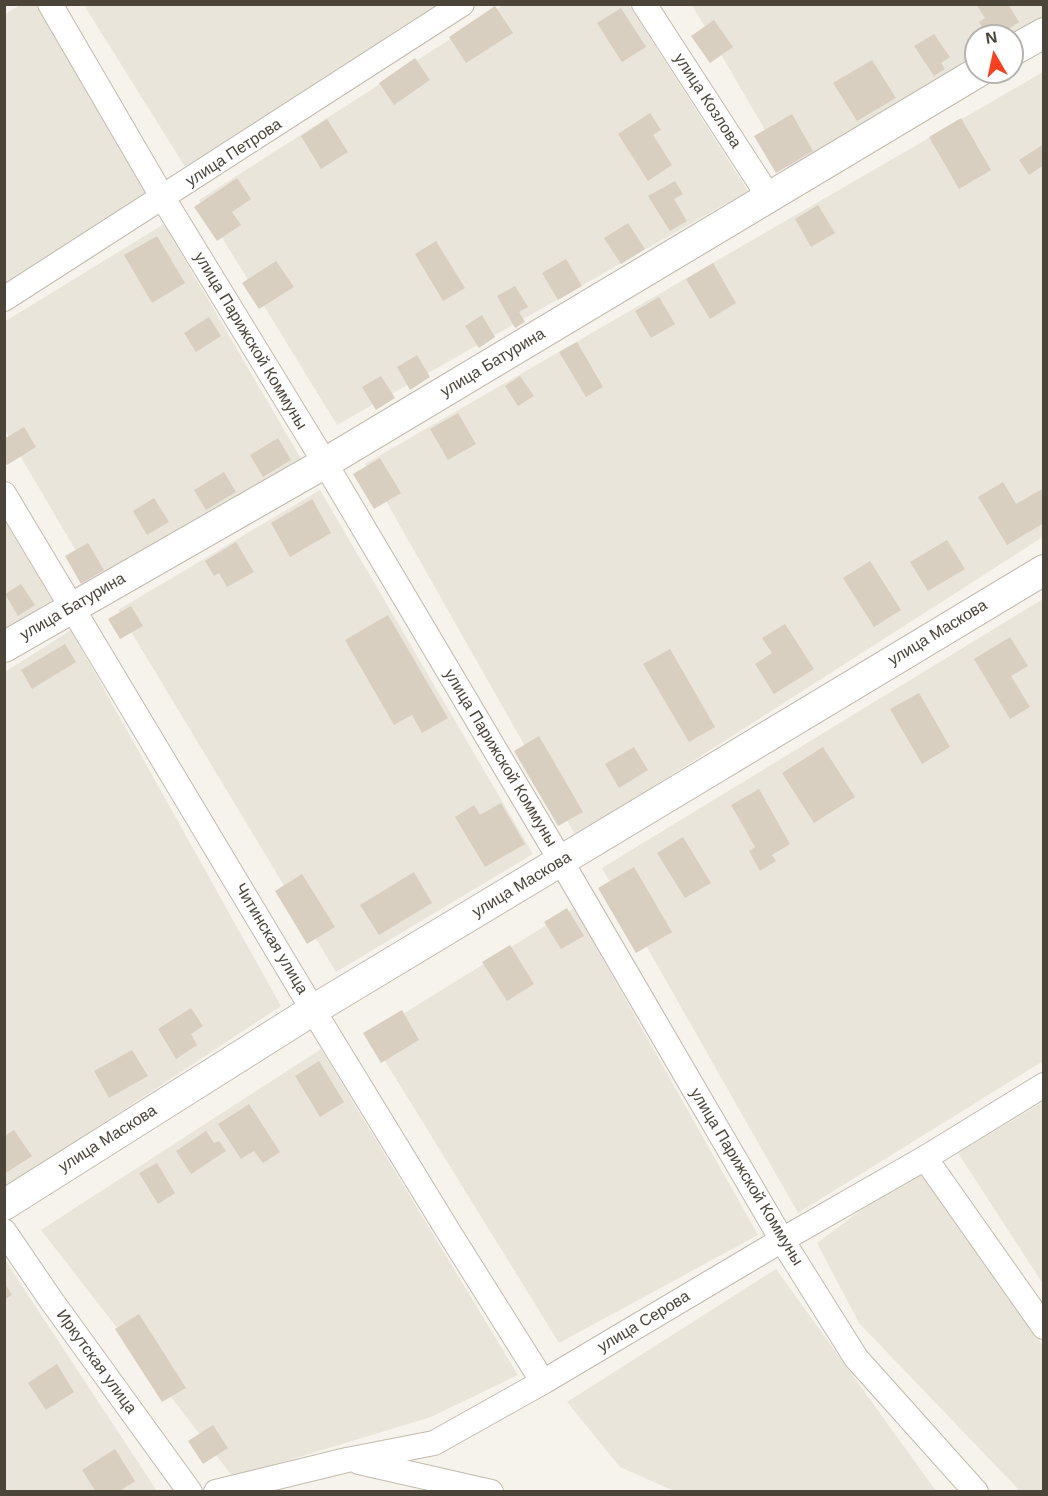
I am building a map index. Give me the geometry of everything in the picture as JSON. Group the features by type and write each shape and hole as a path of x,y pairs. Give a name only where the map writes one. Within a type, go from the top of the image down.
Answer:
{"street":[{"name":"улица Парижской Коммуны","path":"50,4 561,861 782,1240 856,1358 976,1491"},
{"name":"улица Петрова","path":"4,299 462,4"},
{"name":"улица Козлова","path":"644,4 769,197"},
{"path":"1024,44 1044,33"},
{"name":"улица Батурина","path":"4,647 325,464 964,80"},
{"name":"Читинская улица","path":"4,494 313,1010 543,1382"},
{"name":"улица Маскова","path":"4,1205 313,1010 1044,570"},
{"name":"улица Серова","path":"216,1491 347,1460 434,1443 543,1382 925,1158 1044,1084"},
{"path":"925,1158 1044,1327"},
{"name":"Иркутская улица","path":"4,1230 51,1300 190,1491"},
{"path":"347,1460 491,1491"}],"shaded area":[{"path":"505,4 629,5 748,191 337,425 199,200"},
{"path":"1043,4 1044,20 1024,30 1024,24 964,24 964,66 788,169 692,5"},
{"path":"20,5 40,5 149,195 4,288 4,15"},
{"path":"84,5 439,5 189,173"},
{"path":"1043,72 1043,537 576,836 365,464"},
{"path":"164,224 304,464 93,580 5,430 4,322"},
{"path":"320,490 533,854 336,972 118,610"},
{"path":"4,507 56,598 5,630 4,630"},
{"path":"1043,599 1043,1061 798,1213 602,868"},
{"path":"71,630 281,1006 5,1188 5,672"},
{"path":"574,908 758,1235 559,1343 369,1035"},
{"path":"321,1049 518,1375 431,1417 233,1477 41,1230"},
{"path":"1043,1102 1043,1284 958,1153"},
{"path":"920,1166 1043,1346 1043,1491 1020,1491 859,1323 817,1243"},
{"path":"5,1260 157,1491 5,1491"},
{"path":"776,1269 936,1491 674,1491 620,1467 567,1402"}],"building":[{"path":"976,4 1008,4 1019,22 1016,24 980,24 979,22 985,18"},
{"path":"495,6 513,33 466,63 449,37"},
{"path":"621,8 646,47 622,62 597,23"},
{"path":"714,20 733,47 710,63 691,36"},
{"path":"934,34 950,57 941,63 945,69 934,76 914,46"},
{"path":"415,58 430,80 394,105 379,83"},
{"path":"872,60 896,98 857,121 833,83"},
{"path":"650,113 661,130 653,135 672,165 648,181 618,134"},
{"path":"792,114 813,151 776,173 754,136"},
{"path":"961,118 991,170 959,189 929,137"},
{"path":"327,119 348,152 321,169 301,136"},
{"path":"1044,144 1044,165 1029,175 1019,160"},
{"path":"237,178 251,199 232,212 241,225 217,241 194,207"},
{"path":"675,181 683,194 674,199 687,221 670,231 648,196"},
{"path":"818,205 835,233 811,247 795,219"},
{"path":"628,223 645,249 621,264 604,238"},
{"path":"157,236 185,283 152,303 124,255"},
{"path":"436,241 465,288 443,301 415,254"},
{"path":"566,259 582,286 558,300 542,273"},
{"path":"276,261 294,287 259,309 242,283"},
{"path":"713,263 736,303 710,319 686,279"},
{"path":"515,286 528,307 519,312 525,322 515,328 497,296"},
{"path":"659,297 675,324 651,338 635,311"},
{"path":"482,315 495,337 479,348 465,326"},
{"path":"209,317 221,336 196,352 184,333"},
{"path":"577,342 603,387 586,397 559,352"},
{"path":"417,355 430,377 410,390 397,367"},
{"path":"381,376 395,398 376,410 362,387"},
{"path":"520,376 534,396 518,406 505,386"},
{"path":"458,413 476,444 448,460 430,429"},
{"path":"24,427 36,447 7,465 4,461 4,439"},
{"path":"278,438 291,460 263,477 250,455"},
{"path":"380,458 401,493 374,509 353,474"},
{"path":"224,472 236,492 206,510 194,490"},
{"path":"1003,482 1016,504 1044,488 1044,523 1007,545 978,497"},
{"path":"154,498 169,522 147,535 133,511"},
{"path":"312,499 331,533 290,557 271,523"},
{"path":"947,540 965,569 928,591 910,562"},
{"path":"236,542 254,572 227,587 219,573 214,576 205,561"},
{"path":"88,543 104,570 81,584 65,556"},
{"path":"870,561 901,610 874,627 843,578"},
{"path":"21,584 35,605 18,616 5,594"},
{"path":"131,606 143,626 120,639 108,619"},
{"path":"388,615 448,718 422,733 412,715 394,725 345,640"},
{"path":"785,624 814,669 774,694 755,664 772,653 762,638"},
{"path":"1010,637 1028,666 1011,676 1030,707 1010,719 974,659"},
{"path":"65,644 76,662 32,689 21,670"},
{"path":"670,649 715,727 689,742 643,664"},
{"path":"919,693 950,747 922,764 890,709"},
{"path":"539,736 583,812 558,826 514,751"},
{"path":"634,747 648,770 619,788 605,764"},
{"path":"823,747 855,797 814,823 782,773"},
{"path":"759,789 790,844 772,855 776,861 760,871 749,851 755,847 731,805"},
{"path":"501,803 525,844 485,867 455,817 474,805 480,815"},
{"path":"683,837 711,883 685,898 657,853"},
{"path":"634,867 672,932 636,953 598,888"},
{"path":"414,872 432,903 379,935 360,905"},
{"path":"302,874 335,927 307,944 275,891"},
{"path":"567,908 584,936 561,949 544,922"},
{"path":"510,945 534,984 507,1001 482,962"},
{"path":"191,1008 203,1026 191,1034 197,1045 176,1059 158,1029"},
{"path":"402,1010 419,1040 381,1063 363,1033"},
{"path":"132,1050 148,1076 109,1098 94,1071"},
{"path":"319,1061 344,1102 320,1117 295,1076"},
{"path":"249,1104 280,1152 263,1163 254,1151 241,1159 218,1124"},
{"path":"14,1130 32,1156 4,1174 4,1136"},
{"path":"206,1131 214,1143 219,1141 226,1151 191,1174 176,1151"},
{"path":"157,1163 175,1193 158,1204 139,1173"},
{"path":"4,1282 12,1295 4,1300"},
{"path":"139,1314 186,1388 162,1402 115,1329"},
{"path":"57,1364 74,1392 46,1410 28,1383"},
{"path":"213,1425 228,1448 203,1464 188,1441"},
{"path":"115,1449 135,1481 118,1492 96,1492 82,1470"}]}
